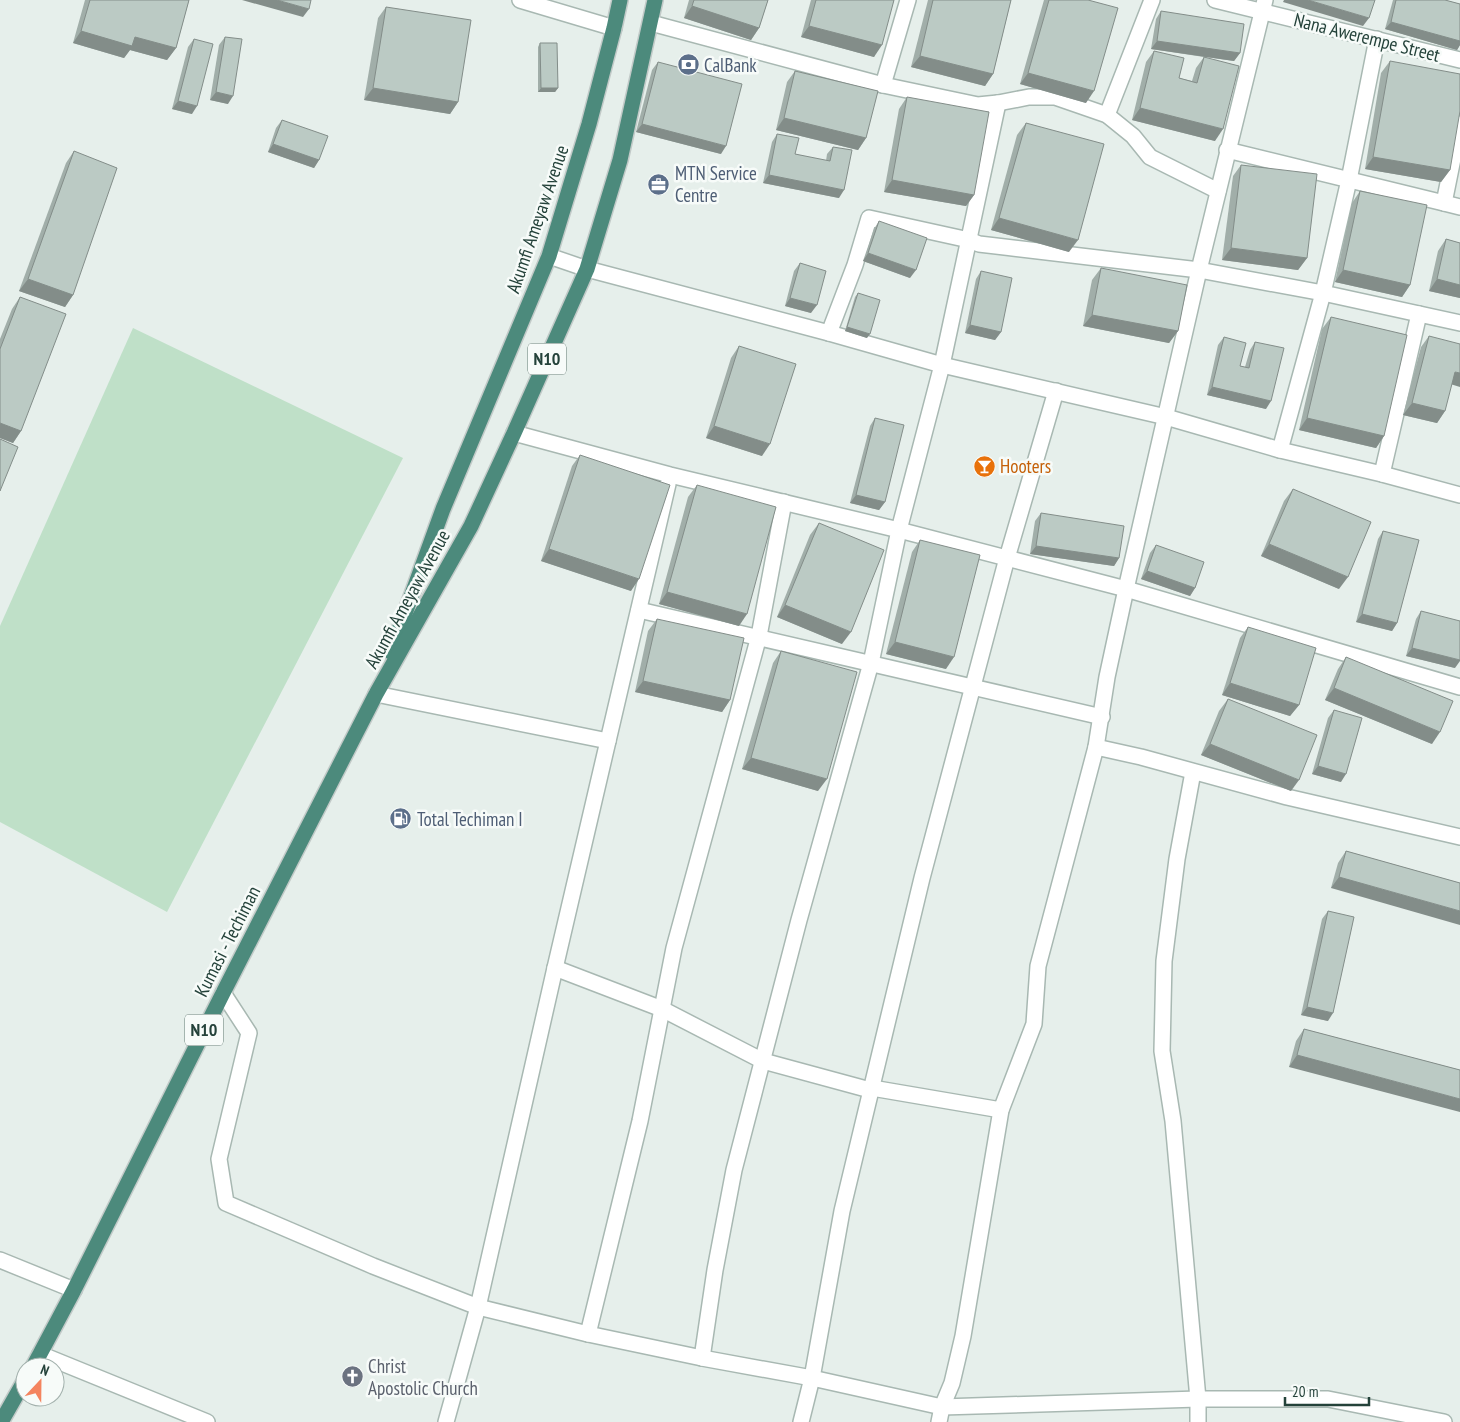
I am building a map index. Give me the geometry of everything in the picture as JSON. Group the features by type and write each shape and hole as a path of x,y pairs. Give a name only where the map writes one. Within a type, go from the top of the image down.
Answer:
{"highway":[{"name":"Akumfi Ameyaw Avenue","path":"376,694 443,509 550,256 589,124 620,0"},
{"name":"Akumfi Ameyaw Avenue","path":"376,694 471,526 587,269 620,160 655,0"},
{"name":"Kumasi - Techiman","path":"38,1357 74,1290 376,694"},
{"path":"1,1422 15,1398"}],"street":[{"path":"520,0 614,28"},
{"path":"883,85 908,0"},
{"path":"1107,116 1152,0"},
{"name":"Nana Awerempe Street","path":"1216,0 1264,5 1377,39 1460,60"},
{"path":"941,1415 952,1383 963,1336 1001,1110 1034,1024 1038,966 1096,747 1107,677 1126,589 1199,270 1264,5"},
{"path":"651,23 883,85 978,105 1029,97 1055,97 1107,116 1133,136 1150,157 1218,191"},
{"path":"1280,450 1322,292 1349,180 1377,39"},
{"path":"702,1358 715,1270 734,1170 799,920 872,664 899,530 942,365 998,103"},
{"path":"1444,203 1460,124"},
{"path":"1228,150 1460,207"},
{"path":"829,333 855,265 869,218 969,240 979,244 1199,270 1322,292 1460,322"},
{"path":"550,256 587,269 942,365 1166,417 1280,450 1460,495"},
{"path":"1382,474 1419,314"},
{"path":"801,1422 812,1378 842,1211 922,878 1007,558 1056,391"},
{"path":"514,433 670,475 899,530 1126,589 1460,687"},
{"path":"446,1422 478,1307 670,475"},
{"path":"588,1334 640,1122 674,948 759,636 784,502"},
{"path":"639,610 759,636 1102,717"},
{"path":"376,694 608,741"},
{"path":"1096,747 1141,757 1287,797 1460,837"},
{"path":"1193,772 1177,859 1164,961 1162,1051 1173,1121 1198,1399 1198,1422"},
{"path":"555,968 662,1008 763,1061 870,1090 872,1088 1001,1110"},
{"path":"223,993 249,1033 219,1159 226,1203 373,1266 478,1307 588,1334 702,1358 812,1378 941,1415 1198,1399 1328,1399 1444,1422"},
{"path":"0,1260 74,1290"},
{"path":"40,1354 207,1422"}],"green space":[{"path":"133,328 403,458 167,912 0,822 0,626"}],"building":[{"path":"90,0 189,0 176,48 135,37 132,46 81,31"},
{"path":"277,0 311,0 309,9"},
{"path":"694,0 768,0 759,28 692,6"},
{"path":"816,0 894,0 882,45 809,26"},
{"path":"933,0 1011,0 993,74 920,56"},
{"path":"1049,0 1088,0 1118,8 1094,91 1028,73"},
{"path":"1308,0 1375,0 1369,18"},
{"path":"1396,0 1445,0 1460,4 1460,41 1391,22"},
{"path":"386,7 471,20 458,102 373,88"},
{"path":"1161,11 1244,24 1240,53 1157,41"},
{"path":"225,37 242,39 233,96 216,92"},
{"path":"194,39 213,44 197,106 178,101"},
{"path":"540,43 557,43 558,88 541,88"},
{"path":"1154,51 1184,58 1179,78 1197,83 1204,57 1239,66 1223,129 1140,108"},
{"path":"1390,61 1460,74 1460,111 1450,170 1373,157"},
{"path":"658,62 742,84 726,146 642,124"},
{"path":"795,71 878,91 866,138 784,118"},
{"path":"907,97 989,112 974,195 892,180"},
{"path":"282,120 328,136 319,160 273,144"},
{"path":"1026,123 1104,144 1078,240 999,218"},
{"path":"777,134 799,138 795,154 830,161 833,147 852,150 844,190 769,175"},
{"path":"74,151 117,168 73,295 28,279"},
{"path":"1241,165 1317,174 1307,258 1231,248"},
{"path":"1360,191 1427,205 1410,285 1343,270"},
{"path":"879,221 927,238 916,270 868,253"},
{"path":"1446,239 1460,243 1460,285 1437,279"},
{"path":"800,263 826,271 817,305 790,298"},
{"path":"1101,268 1187,285 1178,331 1092,315"},
{"path":"981,271 1012,278 1001,332 970,325"},
{"path":"858,293 880,300 870,334 847,327"},
{"path":"20,297 66,314 21,431 0,423 0,349"},
{"path":"1331,317 1407,335 1384,436 1307,418"},
{"path":"1429,336 1460,344 1460,373 1455,372 1445,411 1412,403"},
{"path":"1224,337 1246,343 1240,366 1249,368 1255,342 1284,348 1271,401 1212,387"},
{"path":"739,346 796,364 770,444 714,426"},
{"path":"875,418 904,425 885,502 856,495"},
{"path":"0,439 18,447 0,491"},
{"path":"580,455 670,485 639,579 549,549"},
{"path":"697,485 776,507 747,614 667,592"},
{"path":"1293,489 1371,522 1348,577 1269,544"},
{"path":"1041,513 1124,526 1119,558 1036,546"},
{"path":"819,523 884,550 851,632 785,605"},
{"path":"1383,531 1419,540 1397,623 1362,614"},
{"path":"920,540 980,555 954,657 895,642"},
{"path":"1156,545 1204,562 1195,588 1147,571"},
{"path":"1421,611 1460,621 1460,660 1412,648"},
{"path":"657,619 744,638 730,700 643,681"},
{"path":"1248,627 1316,648 1299,705 1230,683"},
{"path":"781,651 857,672 827,779 751,758"},
{"path":"1346,657 1453,701 1440,732 1334,688"},
{"path":"1228,699 1317,735 1299,780 1210,744"},
{"path":"1334,710 1362,718 1346,774 1318,766"},
{"path":"1346,851 1460,883 1460,911 1339,877"},
{"path":"1328,911 1354,917 1333,1013 1307,1007"},
{"path":"1304,1029 1460,1070 1460,1099 1297,1055"}],"place":[{"name":"CalBank","path":"688,65"},
{"name":"MTN Service Centre","path":"659,184"},
{"name":"Hooters","path":"984,466"},
{"name":"Total Techiman I","path":"401,819"},
{"name":"Christ Apostolic Church","path":"352,1377"}]}
